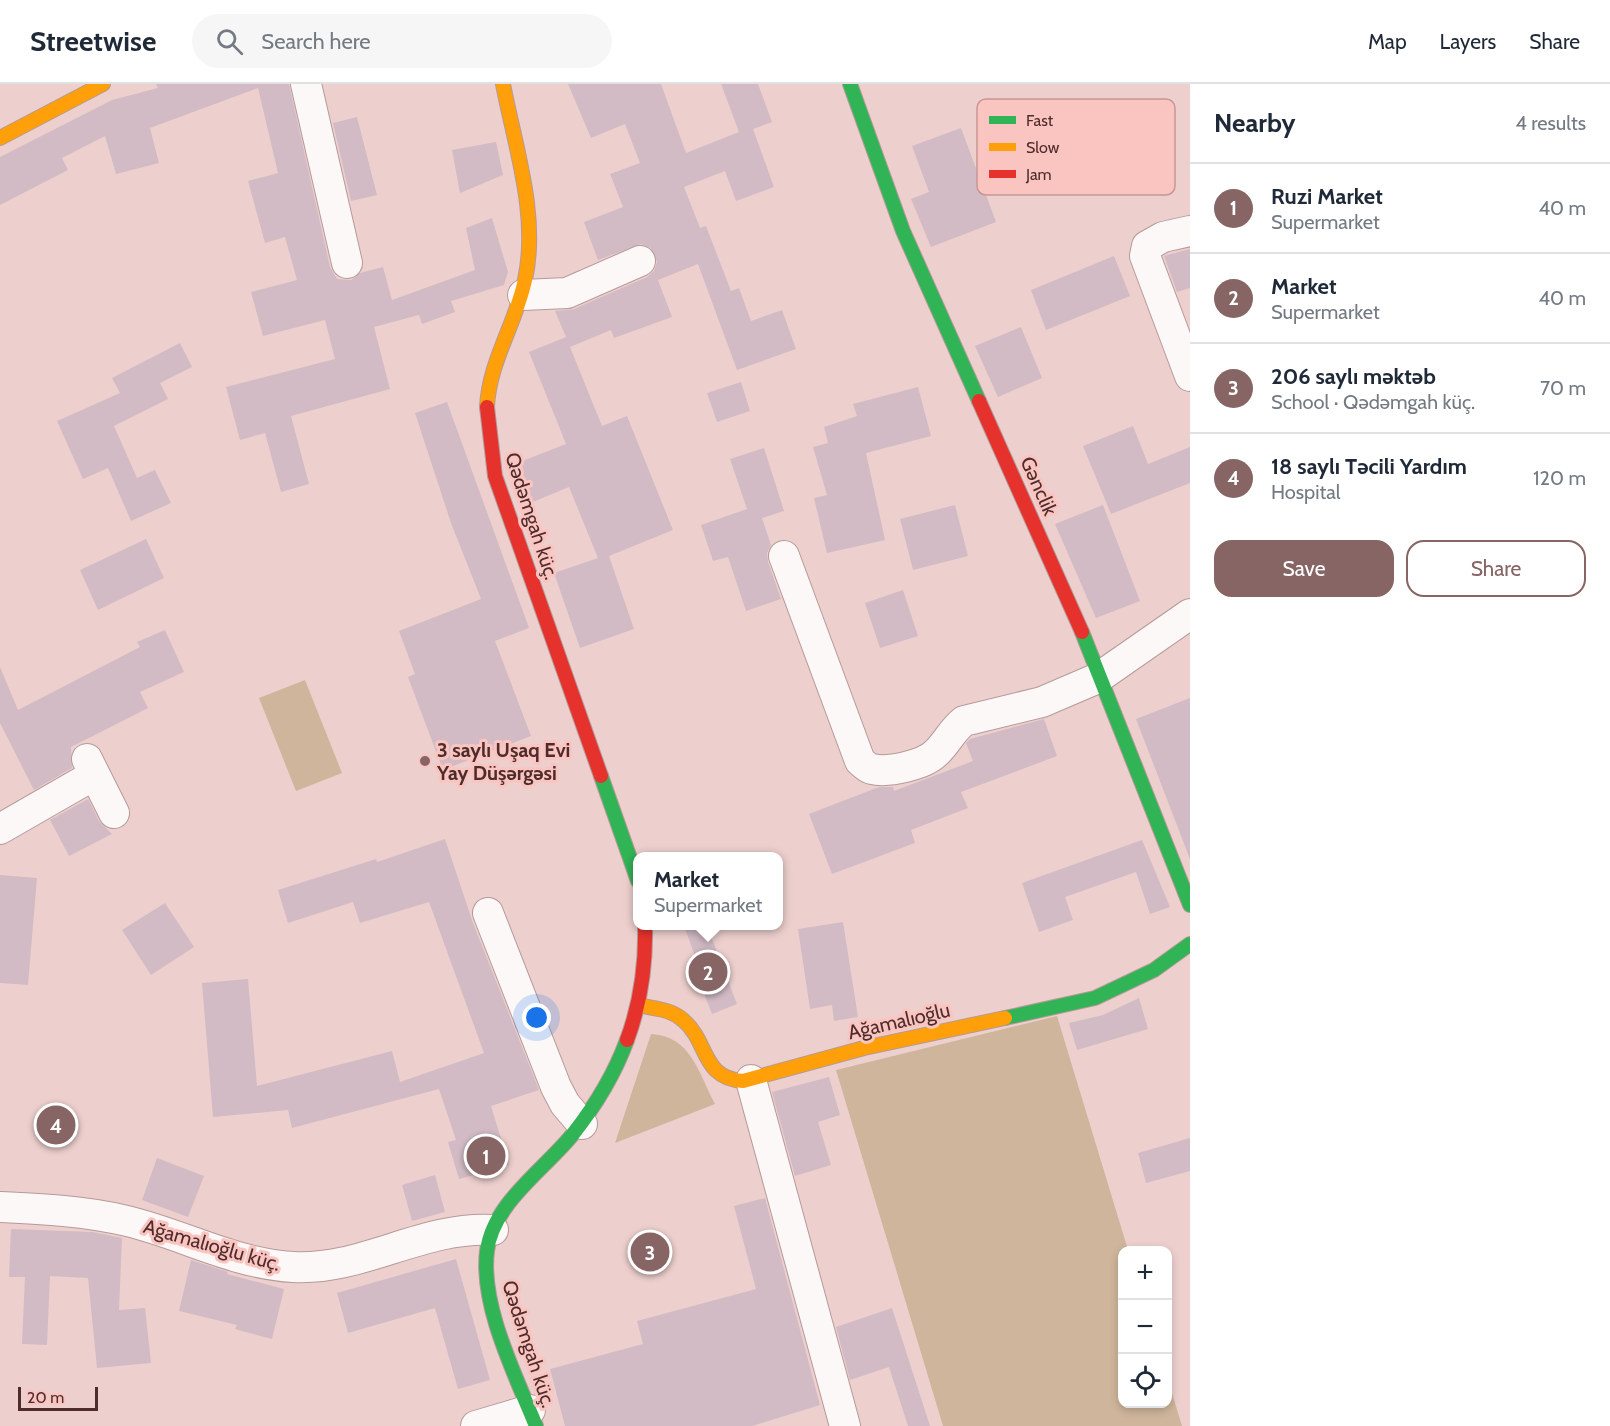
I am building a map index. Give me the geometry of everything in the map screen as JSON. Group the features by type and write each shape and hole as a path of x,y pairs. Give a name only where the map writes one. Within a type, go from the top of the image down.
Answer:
{"street":[{"path":"0,138 103,84"},
{"path":"306,84 347,263"},
{"name":"Qədəmgah küç.","path":"503,84 528,229 528,262 524,295 495,368 488,394 487,420 495,476 633,867"},
{"name":"Gənclik","path":"850,84 903,231 1075,615 1098,678 1190,905"},
{"path":"1190,231 1153,241 1147,246 1145,256 1190,376"},
{"path":"524,295 567,292 640,261"},
{"path":"784,556 860,761 870,769 882,770 928,760 938,751 956,727 964,721 1042,702 1098,678 1190,614"},
{"path":"0,829 91,767 114,813"},
{"path":"488,913 556,1087 565,1104 582,1124"},
{"name":"Qədəmgah küç.","path":"533,1418 489,1291 487,1249 493,1230 510,1202 582,1124 620,1058 639,1005 645,965 645,930"},
{"name":"Ağamalıoğlu","path":"639,1005 675,1014 685,1021 719,1077 730,1083 751,1080 864,1048 1095,998 1154,970 1190,944"},
{"path":"751,1080 845,1426"},
{"name":"Ağamalıoğlu küç.","path":"0,1207 95,1214 128,1221 236,1256 267,1264 293,1267 320,1267 454,1230 493,1230"},
{"path":"476,1426 533,1418"}],"shaded area":[{"path":"305,680 342,773 296,791 259,698"},
{"path":"1057,1016 1127,1246 1118,1246 1118,1408 1172,1408 1172,1393 1182,1426 943,1426 836,1070"},
{"path":"651,1034 665,1036 684,1049 698,1068 715,1104 615,1143"}],"building":[{"path":"156,84 289,84 330,267 337,279 351,280 360,273 383,267 392,300 475,270 466,228 492,218 508,272 504,285 451,301 455,312 422,324 419,315 374,327 390,389 291,416 309,484 281,492 265,433 240,440 226,387 335,359 325,320 263,336 251,292 297,280 285,237 265,243 248,181 278,173 258,88 150,128 159,163 116,174 105,136 62,158 68,170 0,205 0,157 112,100 158,88"},
{"path":"568,84 661,84 686,153 739,132 721,84 758,84 772,122 753,129 774,187 736,201 725,171 684,187 700,228 706,226 731,291 739,288 751,321 782,310 796,349 737,370 698,264 658,280 672,317 614,338 611,330 570,347 602,426 627,416 673,530 609,556 634,629 580,648 554,573 598,558 569,487 528,504 512,465 566,444 529,352 566,337 555,311 574,309 647,277 654,271 657,262 651,248 641,244 598,260 584,222 623,207 610,174 640,163 625,124 591,138"},
{"path":"357,117 377,195 351,201 333,123"},
{"path":"961,128 977,171 977,195 986,195 996,222 931,247 911,199 929,192 912,146"},
{"path":"496,142 503,175 460,193 452,150"},
{"path":"1190,249 1190,288 1177,292 1164,256"},
{"path":"1114,256 1130,296 1046,330 1031,290"},
{"path":"1021,327 1042,378 998,397 975,346"},
{"path":"180,343 192,367 160,383 168,399 114,426 137,478 155,470 171,503 131,521 108,468 83,479 57,421 120,393 112,378"},
{"path":"741,382 750,411 717,422 707,393"},
{"path":"918,387 931,436 866,453 885,540 827,553 814,498 827,495 813,447 828,443 824,427 857,416 853,404"},
{"path":"447,402 529,628 495,641 531,736 443,770 408,677 415,674 399,631 481,599 451,523 415,413"},
{"path":"1133,426 1148,464 1190,447 1190,483 1111,514 1083,446"},
{"path":"764,448 784,511 762,518 771,545 767,553 768,562 781,599 746,611 728,557 713,561 701,525 747,509 730,459"},
{"path":"955,505 968,556 913,570 900,519"},
{"path":"1103,505 1140,601 1096,618 1055,524"},
{"path":"146,539 164,578 98,610 80,570"},
{"path":"903,590 918,636 880,648 865,603"},
{"path":"165,630 184,672 140,692 148,708 71,747 72,768 34,790 0,723 0,667 18,710 140,647 137,642"},
{"path":"1190,698 1190,859 1136,719"},
{"path":"1044,719 1057,756 961,792 968,808 911,830 915,843 832,874 809,814 879,787 893,787 894,791 973,761 966,743 970,739"},
{"path":"88,799 99,821 112,834 69,856 50,820"},
{"path":"445,839 473,923 539,1090 491,1106 509,1165 459,1179 448,1142 456,1140 439,1089 292,1128 288,1110 213,1117 202,983 248,979 257,1086 392,1051 400,1082 484,1053 429,902 360,923 353,902 288,923 278,890 376,859 377,862"},
{"path":"1142,840 1170,907 1150,914 1136,872 1065,897 1073,920 1039,932 1022,883"},
{"path":"0,875 37,878 28,985 0,983"},
{"path":"165,903 194,947 151,975 122,930"},
{"path":"843,922 858,1017 834,1021 832,1005 810,1009 798,929"},
{"path":"685,930 709,930 737,1004 712,1014 690,957 695,956"},
{"path":"1139,998 1148,1029 1077,1050 1069,1023 1103,1015"},
{"path":"829,1077 840,1115 818,1122 831,1165 795,1176 772,1092"},
{"path":"1190,1138 1190,1171 1146,1183 1138,1153"},
{"path":"157,1158 204,1176 188,1217 142,1200"},
{"path":"435,1175 445,1212 412,1221 402,1185"},
{"path":"765,1198 820,1405 752,1426 565,1426 550,1369 643,1344 637,1321 756,1289 734,1206"},
{"path":"11,1229 93,1232 122,1238 119,1310 145,1308 151,1363 97,1368 88,1278 50,1276 47,1345 22,1344 25,1277 9,1277"},
{"path":"456,1259 490,1380 458,1389 435,1308 348,1333 337,1293"},
{"path":"191,1260 228,1272 227,1274 284,1289 272,1339 235,1329 237,1325 179,1311"},
{"path":"892,1308 930,1426 908,1426 889,1367 850,1380 836,1327"}],"traffic: fast":[{"path":"850,84 903,231 979,401"},
{"path":"1082,632 1190,905"},
{"path":"601,776 633,867"},
{"path":"1005,1018 1095,998 1154,970 1190,944"},
{"path":"536,1426 494,1317 486,1272 491,1234 509,1202 573,1134 597,1101 627,1040"}],"traffic: slow":[{"path":"0,138 103,84"},
{"path":"487,407 493,374 521,296 529,256 524,181 503,84"},
{"path":"639,1005 678,1016 691,1029 712,1066 729,1078 743,1081 864,1048 1005,1018"}],"traffic: jam":[{"path":"979,401 1082,632"},
{"path":"487,407 495,476 601,776"},
{"path":"627,1040 642,984 645,930"}],"place":[{"name":"3 saylı Uşaq Evi Yay Düşərgəsi","path":"425,761"},
{"name":"Market","path":"708,972"},
{"name":"18 saylı Təcili Yardım","path":"56,1125"},
{"name":"Ruzi Market","path":"486,1156"},
{"name":"206 saylı məktəb","path":"650,1252"}]}
